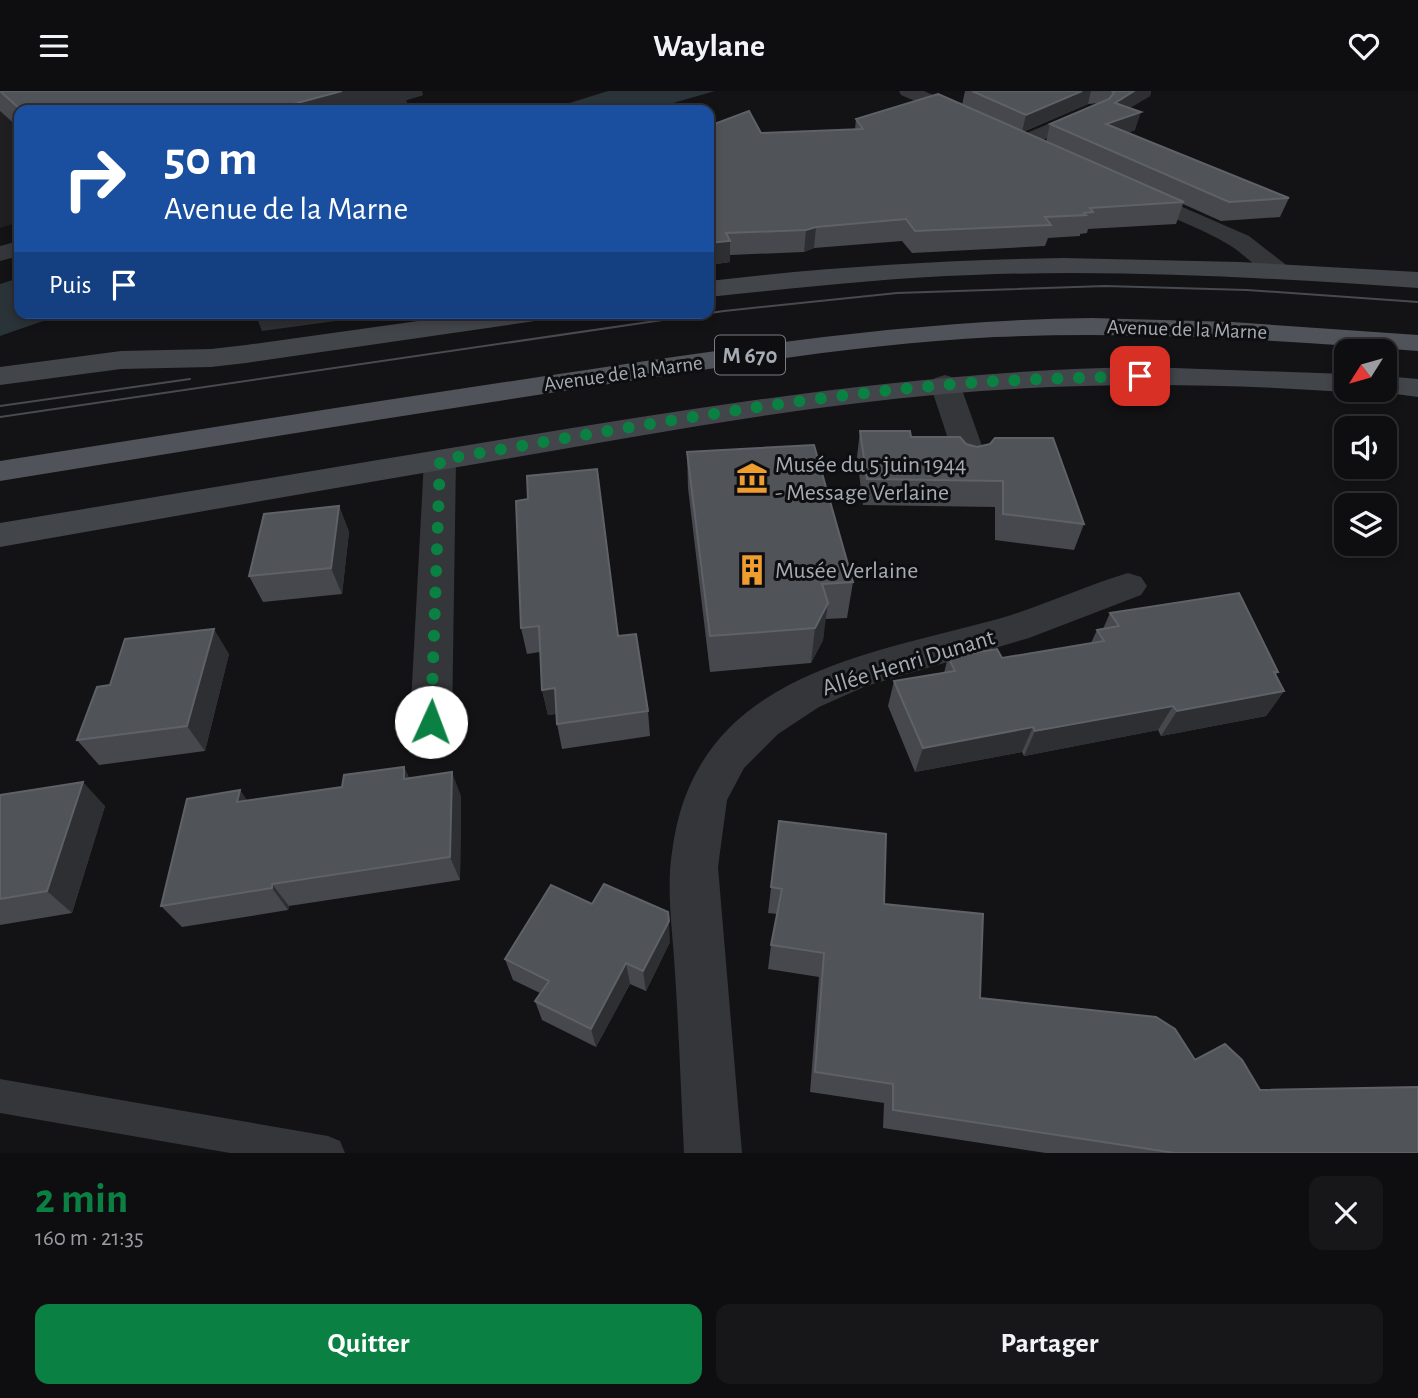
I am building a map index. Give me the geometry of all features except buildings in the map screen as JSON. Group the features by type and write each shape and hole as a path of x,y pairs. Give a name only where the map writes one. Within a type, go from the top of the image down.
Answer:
{"main road":[{"name":"Avenue de la Marne","path":"0,445 713,337 915,314 1144,308 1418,325"},
{"name":"Avenue de la Marne","path":"0,471 509,390 825,344 906,335 1044,327 1128,327 1293,333 1418,343"}],"street":[{"path":"908,91 1046,153"},
{"path":"1022,142 1096,110"},
{"path":"1107,180 1240,241 1281,271"},
{"path":"714,288 840,274 993,265 1147,265 1418,280"},
{"path":"0,376 130,359 238,355 493,319"},
{"name":"Avenue de la Marne","path":"0,535 786,403 945,384 1140,376 1334,383"},
{"path":"945,384 971,460"},
{"path":"1397,386 1418,388"},
{"path":"431,722 440,460"},
{"name":"Allée Henri Dunant","path":"713,1153 696,913 695,850 705,800 719,770 748,733 785,704 838,678 1049,618 1128,586"}],"lane":[{"path":"0,1096 328,1153"}],"shaded area":[{"path":"0,91 14,105 14,224 0,228"},
{"path":"608,91 715,91 666,105 563,105"},
{"path":"14,280 14,319 49,319 0,336 0,284"}],"tram line":[{"path":"714,312 897,293 1105,286 1247,290 1418,302"},
{"path":"0,417 669,319"},
{"path":"0,406 190,379"}],"place":[{"name":"Musée du 5 juin 1944 - Message Verlaine","path":"752,478"},
{"name":"Musée Verlaine","path":"752,570"}],"route":[{"path":"431,722 440,460 680,419 864,393 1009,380 1140,376"}]}
